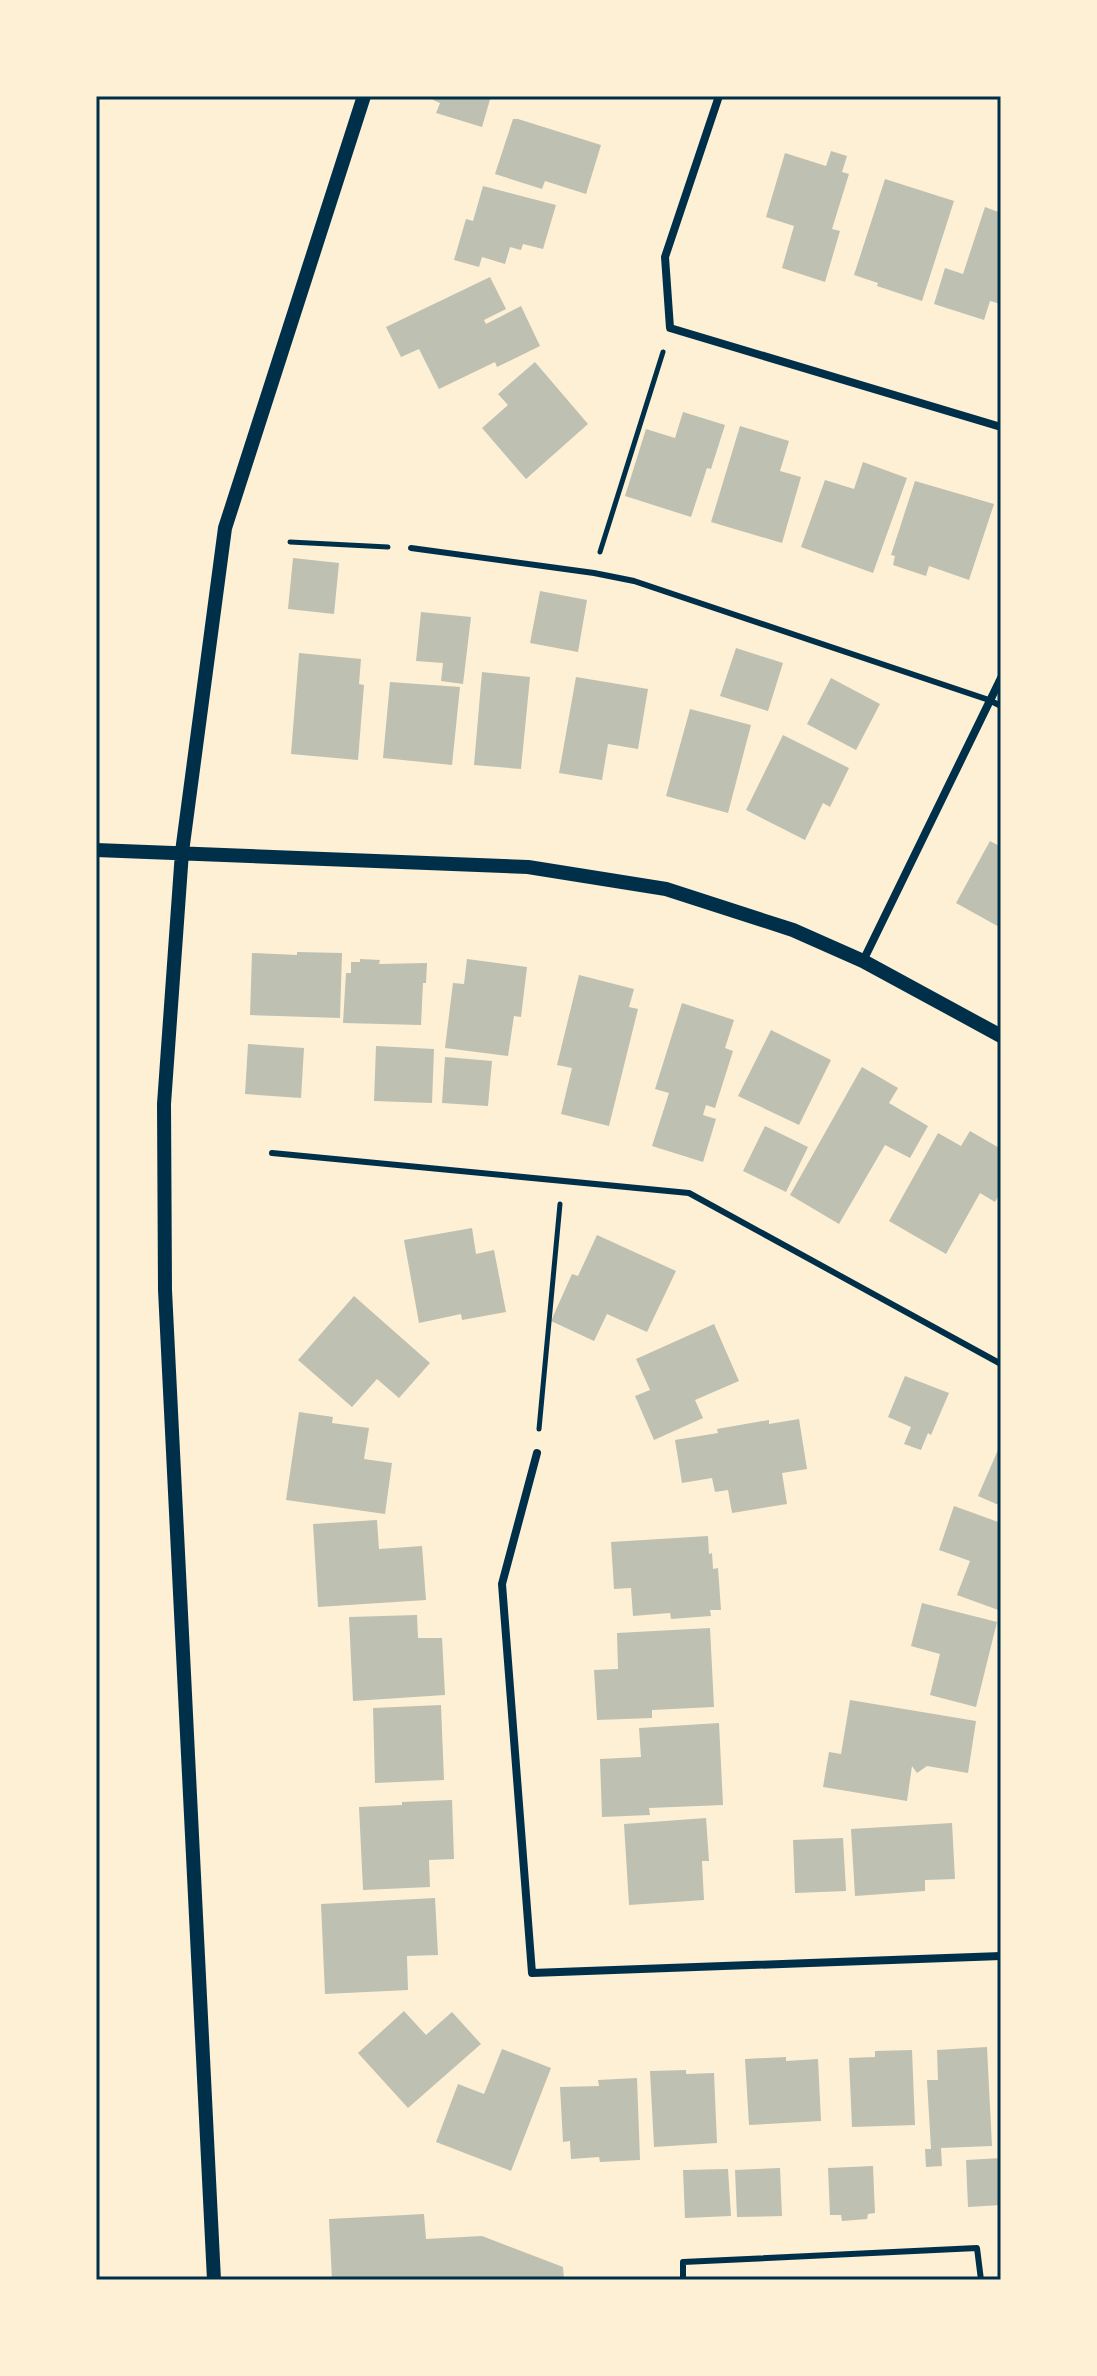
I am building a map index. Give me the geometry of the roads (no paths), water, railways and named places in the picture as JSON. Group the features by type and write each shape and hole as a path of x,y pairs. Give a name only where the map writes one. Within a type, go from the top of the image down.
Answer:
{"street":[{"path":"214,2280 165,1290 164,1104 182,852 225,528 364,96"},
{"path":"719,96 665,257 670,328 1001,427"},
{"path":"863,961 1001,678"},
{"path":"96,850 528,867 666,889 793,930 863,961 1001,1036"},
{"path":"537,1453 502,1584 532,1973 1001,1956"}],"lane":[{"path":"411,548 634,581 1001,706"},
{"path":"272,1153 689,1193 1001,1364"},
{"path":"683,2280 683,2262 977,2248 981,2280"}]}
